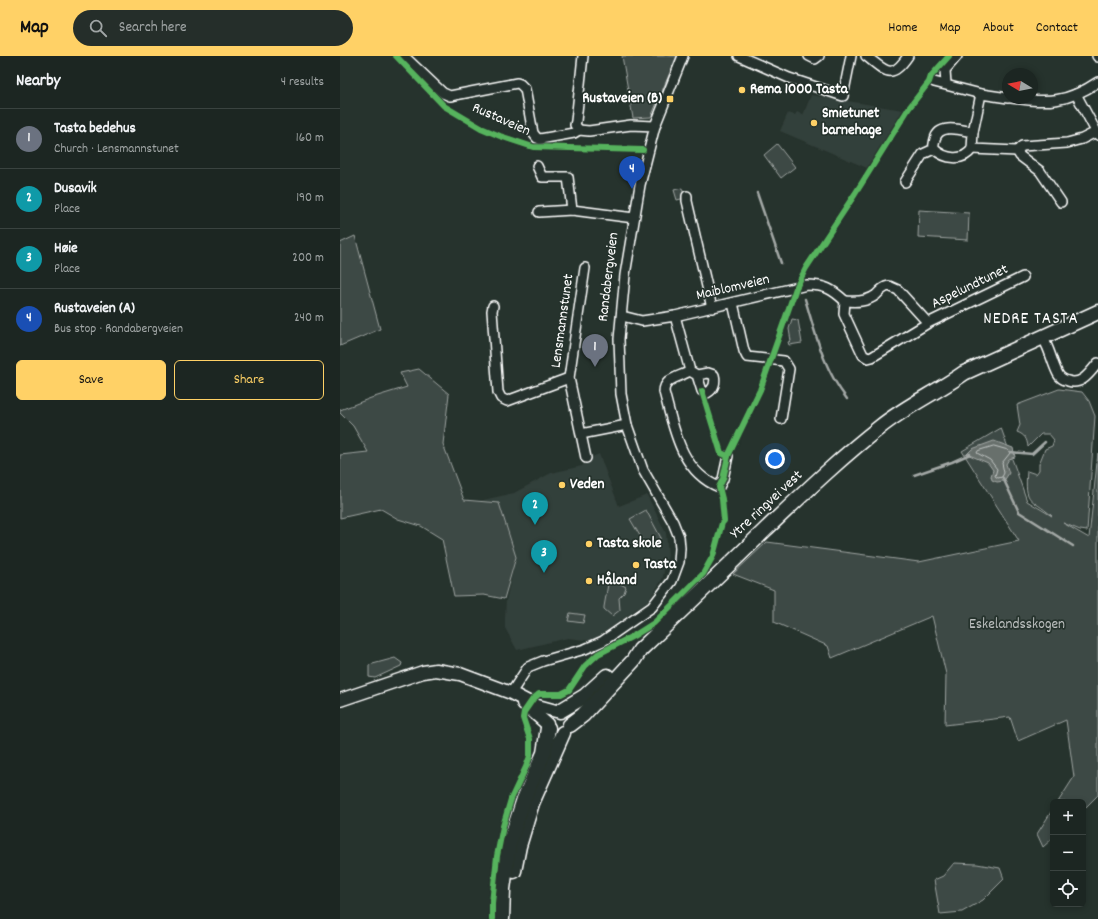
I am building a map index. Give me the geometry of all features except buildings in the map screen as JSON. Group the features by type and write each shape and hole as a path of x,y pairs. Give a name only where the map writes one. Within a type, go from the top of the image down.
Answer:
{"highway":[{"path":"950,383 966,378 1046,344 1097,314"},
{"path":"950,383 970,370 1097,314"},
{"name":"Ytre ringvei vest","path":"566,729 583,715 633,661 640,650 842,459 880,426 926,396 950,383"},
{"name":"Ytre ringvei vest","path":"558,711 585,696 628,656 640,650"},
{"path":"502,919 503,889 509,845 524,798 544,752 548,717 550,714 558,711 567,714 569,718 566,729 532,803 519,846 510,890 507,919"},
{"path":"547,726 553,733 556,734 566,729"}],"main road":[{"path":"340,700 423,672 436,670 460,674 511,693 534,705 558,711"},
{"path":"511,693 547,726"}],"street":[{"path":"404,56 447,95 457,95 517,83 522,86 525,89 533,130 537,138 544,139 568,135 579,130 631,125 655,126"},
{"path":"579,130 576,125 576,121 583,56"},
{"name":"Randabergveien","path":"511,693 528,667 603,641 652,607 672,581 679,562 679,537 673,522 643,470 627,425 621,394 619,338 625,275 640,184 655,126 683,56"},
{"path":"740,56 789,78 843,96 851,56"},
{"path":"809,56 815,59 819,56"},
{"path":"866,56 885,70 893,72 897,70 908,56"},
{"path":"946,84 945,70 957,56"},
{"path":"934,82 981,94 1002,97"},
{"path":"1038,101 1060,99 1076,94 1098,82"},
{"path":"973,132 952,129 941,131 935,137 933,146 934,149 942,155 958,158 965,155 972,148 973,132 981,94"},
{"path":"972,148 1017,150 1022,146 1067,143 1097,134 1076,94"},
{"path":"905,182 923,154 934,149"},
{"path":"1017,150 1020,156 1040,171 1061,202"},
{"path":"538,166 542,177 568,177 572,210"},
{"path":"687,196 712,308"},
{"path":"539,212 572,210 634,218"},
{"name":"Lensmannstunet","path":"585,268 569,378 586,458"},
{"name":"Aspelundtunet","path":"928,323 898,290 889,286 884,287 874,296 861,302 845,301 844,314 863,355 868,358 928,323 1023,277"},
{"name":"Maiblomveien","path":"622,316 642,321 675,316 807,285 819,285 833,290 845,301"},
{"path":"733,303 744,351 748,357 784,361 789,369 781,419"},
{"name":"Lensmannstunet","path":"493,306 492,311 498,392 501,398 507,401 569,378"},
{"path":"675,316 693,373 668,381 664,387 666,399 682,451 692,467 708,483 719,488 724,475 728,456"},
{"path":"1046,344 1058,374 1062,379 1068,382 1079,382 1084,379 1098,363"},
{"path":"581,434 627,425"}],"shaded area":[{"path":"811,95 903,110 867,168 780,131 788,113 795,115 797,112 803,115"},
{"name":"Tasta skole","path":"599,454 619,506 647,495 666,533 668,555 662,580 649,600 592,641 568,638 517,650 505,628 506,600 516,557 499,503 479,501 514,493 551,473 582,466 590,458"}],"green space":[{"path":"622,56 677,56 651,117 633,118"},
{"path":"777,144 795,167 781,178 764,155"},
{"path":"682,188 685,198 677,200 674,190"},
{"path":"919,210 969,213 968,240 918,237"},
{"path":"355,236 380,329 340,346 340,243"},
{"path":"792,319 798,320 802,343 789,345 788,342 791,341 789,329"},
{"path":"419,369 449,394 443,444 464,500 499,503 516,557 504,599 484,595 454,596 442,539 421,526 398,519 381,509 340,518 340,455 368,452 353,426 340,413 340,410 371,398 407,387 400,373"},
{"name":"Eskelandsskogen","path":"1059,389 1082,392 1089,401 1095,416 1087,531 1080,530 1063,523 1089,538 1098,453 1098,795 1086,807 1086,799 1060,799 1074,777 1066,720 1018,741 1010,717 945,725 946,674 932,616 832,658 828,646 774,622 774,590 733,574 767,542 919,562 1019,541 962,451 1001,428 1027,501 1052,516 1030,499 1026,482 1027,471 1036,474 1039,470 1039,464 1045,449 1052,446 1054,440 1049,434 1041,434 1028,447 1025,438 1022,434 1017,432 1020,425 1017,405"},
{"path":"646,510 661,538 646,546 630,519"},
{"path":"617,582 626,587 624,593 619,598 620,610 612,616 604,609 604,607 608,584"},
{"path":"570,613 585,615 583,623 568,621"},
{"path":"395,658 402,663 401,666 375,678 369,677 369,665"},
{"path":"1050,814 1050,841 1043,847 1037,834"},
{"path":"954,863 977,864 1000,868 1004,879 983,900 962,912 940,914 934,880 943,876"}],"water":[{"path":"994,441 1013,448 1015,457 1009,459 1006,464 1009,473 1004,481 997,482 992,480 991,476 993,470 988,463 967,454 972,449"}],"waterway":[{"path":"757,193 781,263"},
{"path":"805,299 826,363 847,399"},
{"path":"1010,452 1032,454 1045,442"},
{"path":"914,475 970,454"},
{"path":"1003,478 1019,512 1073,546"}],"cycle path":[{"name":"Rustaveien","path":"396,56 444,106 481,128 500,136 533,147 643,150"},
{"path":"492,919 492,903 497,856 503,826 511,799 530,756 530,739 523,718 524,712 533,699 539,694 561,694 569,690 585,666 598,654 635,635 654,623 703,574 713,556 722,523 724,521 722,499 719,487 723,479 728,456 760,390 796,288 806,268 909,108 929,82 931,76 949,56"},
{"path":"702,391 721,453 728,456"}],"place":[{"name":"Rema 1000 Tasta","path":"742,90"},
{"name":"Rustaveien (B)","path":"670,99"},
{"name":"Smietunet barnehage","path":"814,123"},
{"name":"Rustaveien (A)","path":"632,189"},
{"name":"Tasta bedehus","path":"595,367"},
{"name":"Veden","path":"562,485"},
{"name":"Dusavik","path":"535,525"},
{"name":"Tasta skole","path":"589,544"},
{"name":"Tasta","path":"636,565"},
{"name":"Høie","path":"544,573"},
{"name":"Håland","path":"589,581"}],"district":[{"name":"NEDRE TASTA","path":"1031,320"}]}
